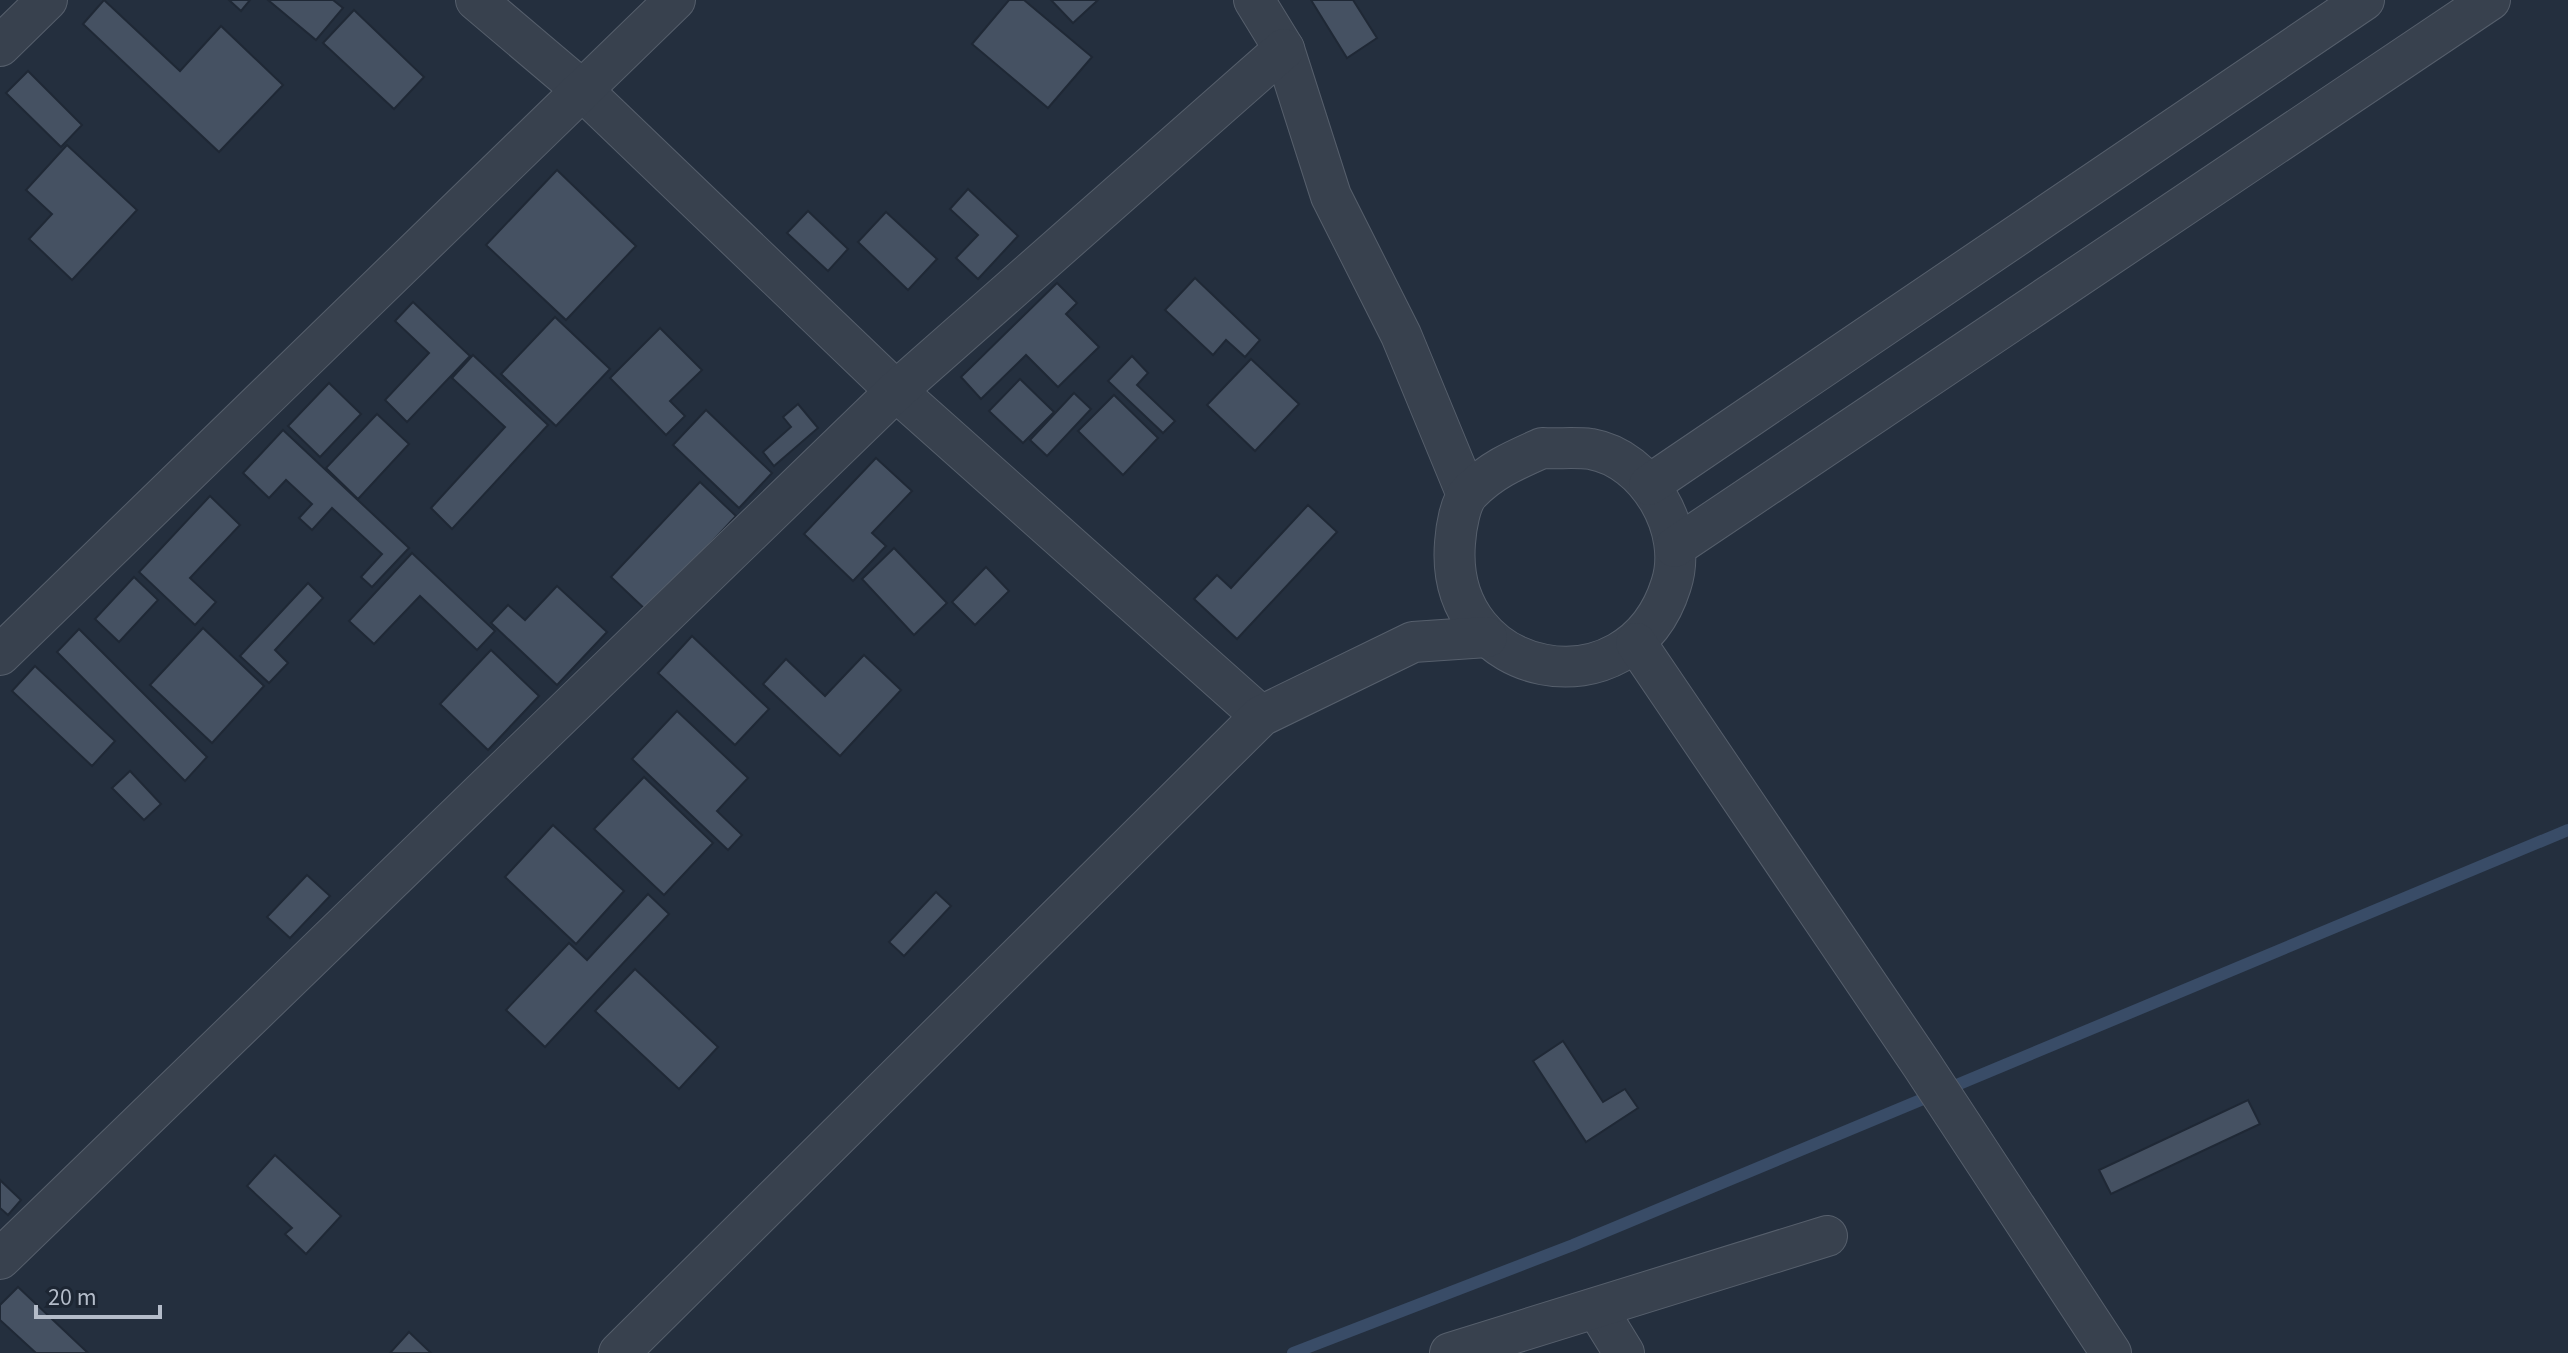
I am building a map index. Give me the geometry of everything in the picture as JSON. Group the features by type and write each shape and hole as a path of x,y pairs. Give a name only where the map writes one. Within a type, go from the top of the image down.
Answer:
{"street":[{"path":"0,46 47,0"},
{"path":"476,0 581,89 896,391 1261,716"},
{"path":"0,655 675,0"},
{"path":"1254,0 1284,49 1331,196 1401,335 1467,495"},
{"path":"1649,485 2364,0"},
{"path":"1675,547 2490,0"},
{"path":"0,1259 896,391 1284,49"},
{"path":"1542,448 1592,449 1613,457 1649,485 1667,514 1675,547 1673,582 1659,616 1636,643 1608,659 1577,668 1545,666 1514,656 1487,637 1469,613 1457,586 1453,563 1456,531 1467,495 1496,469 1542,448"},
{"path":"619,1353 1261,716 1413,642 1487,637"},
{"path":"1636,643 2111,1349"},
{"path":"1450,1353 1827,1236"},
{"path":"1597,1309 1624,1353"}],"building":[{"path":"104,0 180,71 221,26 283,85 219,152 83,24"},
{"path":"229,0 250,0 241,11"},
{"path":"268,0 333,0 343,8 316,40"},
{"path":"1009,0 1024,0 1092,57 1048,108 972,44"},
{"path":"1051,0 1098,0 1073,23"},
{"path":"1311,0 1353,0 1377,38 1347,58"},
{"path":"354,10 424,77 394,109 323,43"},
{"path":"28,71 82,125 61,147 6,93"},
{"path":"67,145 137,210 72,280 29,239 52,214 26,190"},
{"path":"557,170 636,246 566,320 486,245"},
{"path":"968,189 1018,236 978,279 956,258 978,235 950,209"},
{"path":"808,211 848,249 828,271 787,233"},
{"path":"886,212 937,259 908,290 858,242"},
{"path":"1195,278 1260,340 1245,357 1226,340 1213,355 1165,310"},
{"path":"1057,283 1077,303 1066,314 1099,347 1058,387 1026,355 981,399 961,377"},
{"path":"413,302 470,356 407,422 385,400 429,353 395,321"},
{"path":"555,317 610,369 556,426 501,374"},
{"path":"660,328 702,370 670,401 685,416 666,435 610,378"},
{"path":"473,355 548,425 452,529 431,508 505,427 452,378"},
{"path":"1132,356 1148,373 1137,385 1175,421 1163,433 1108,381"},
{"path":"1251,359 1299,404 1255,451 1207,405"},
{"path":"1020,379 1054,412 1023,443 989,411"},
{"path":"329,383 361,414 320,457 288,426"},
{"path":"1074,393 1091,409 1047,456 1030,440"},
{"path":"1114,395 1158,438 1123,475 1078,431"},
{"path":"798,404 818,428 774,466 763,452 791,427 783,417"},
{"path":"706,410 772,473 739,508 673,445"},
{"path":"377,414 409,444 358,499 326,468"},
{"path":"283,430 409,548 372,587 361,577 382,554 332,508 312,530 299,518 312,504 286,480 269,498 243,473"},
{"path":"876,458 912,491 872,533 886,546 853,581 804,534"},
{"path":"700,482 736,516 647,611 611,577"},
{"path":"210,496 240,525 190,578 216,602 195,625 139,572"},
{"path":"1308,505 1337,532 1237,639 1194,599 1217,575 1231,588"},
{"path":"894,548 947,603 914,635 862,579"},
{"path":"412,553 495,631 477,650 420,596 374,644 349,621"},
{"path":"986,567 1009,591 975,625 952,602"},
{"path":"134,577 158,600 119,642 95,619"},
{"path":"308,583 323,598 275,650 288,663 269,683 240,656"},
{"path":"557,586 607,632 557,685 491,623 508,605 525,620"},
{"path":"203,628 264,686 212,743 150,685"},
{"path":"79,629 207,757 185,781 57,652"},
{"path":"692,636 769,709 735,745 658,673"},
{"path":"491,650 539,696 488,750 440,704"},
{"path":"864,655 901,690 840,756 763,684 786,659 825,696"},
{"path":"35,666 115,741 92,766 12,691"},
{"path":"677,711 748,778 717,811 742,835 728,850 632,759"},
{"path":"130,771 161,804 144,820 112,788"},
{"path":"644,777 713,843 664,895 594,829"},
{"path":"553,825 624,891 576,944 505,877"},
{"path":"307,875 330,896 290,938 267,917"},
{"path":"936,892 951,906 904,956 889,942"},
{"path":"648,894 669,914 545,1047 506,1010 569,943 587,960"},
{"path":"635,969 718,1047 679,1089 595,1011"},
{"path":"1563,1041 1603,1102 1625,1089 1638,1108 1586,1142 1533,1061"},
{"path":"2248,1100 2260,1124 2111,1194 2099,1170"},
{"path":"275,1155 341,1216 306,1254 285,1234 292,1228 247,1186"},
{"path":"0,1180 21,1200 8,1215 0,1208"},
{"path":"18,1287 88,1353 36,1353 0,1320 0,1305"},
{"path":"409,1332 431,1353 390,1353"}],"waterway":[{"path":"1293,1353 1573,1245 2568,830"}]}
